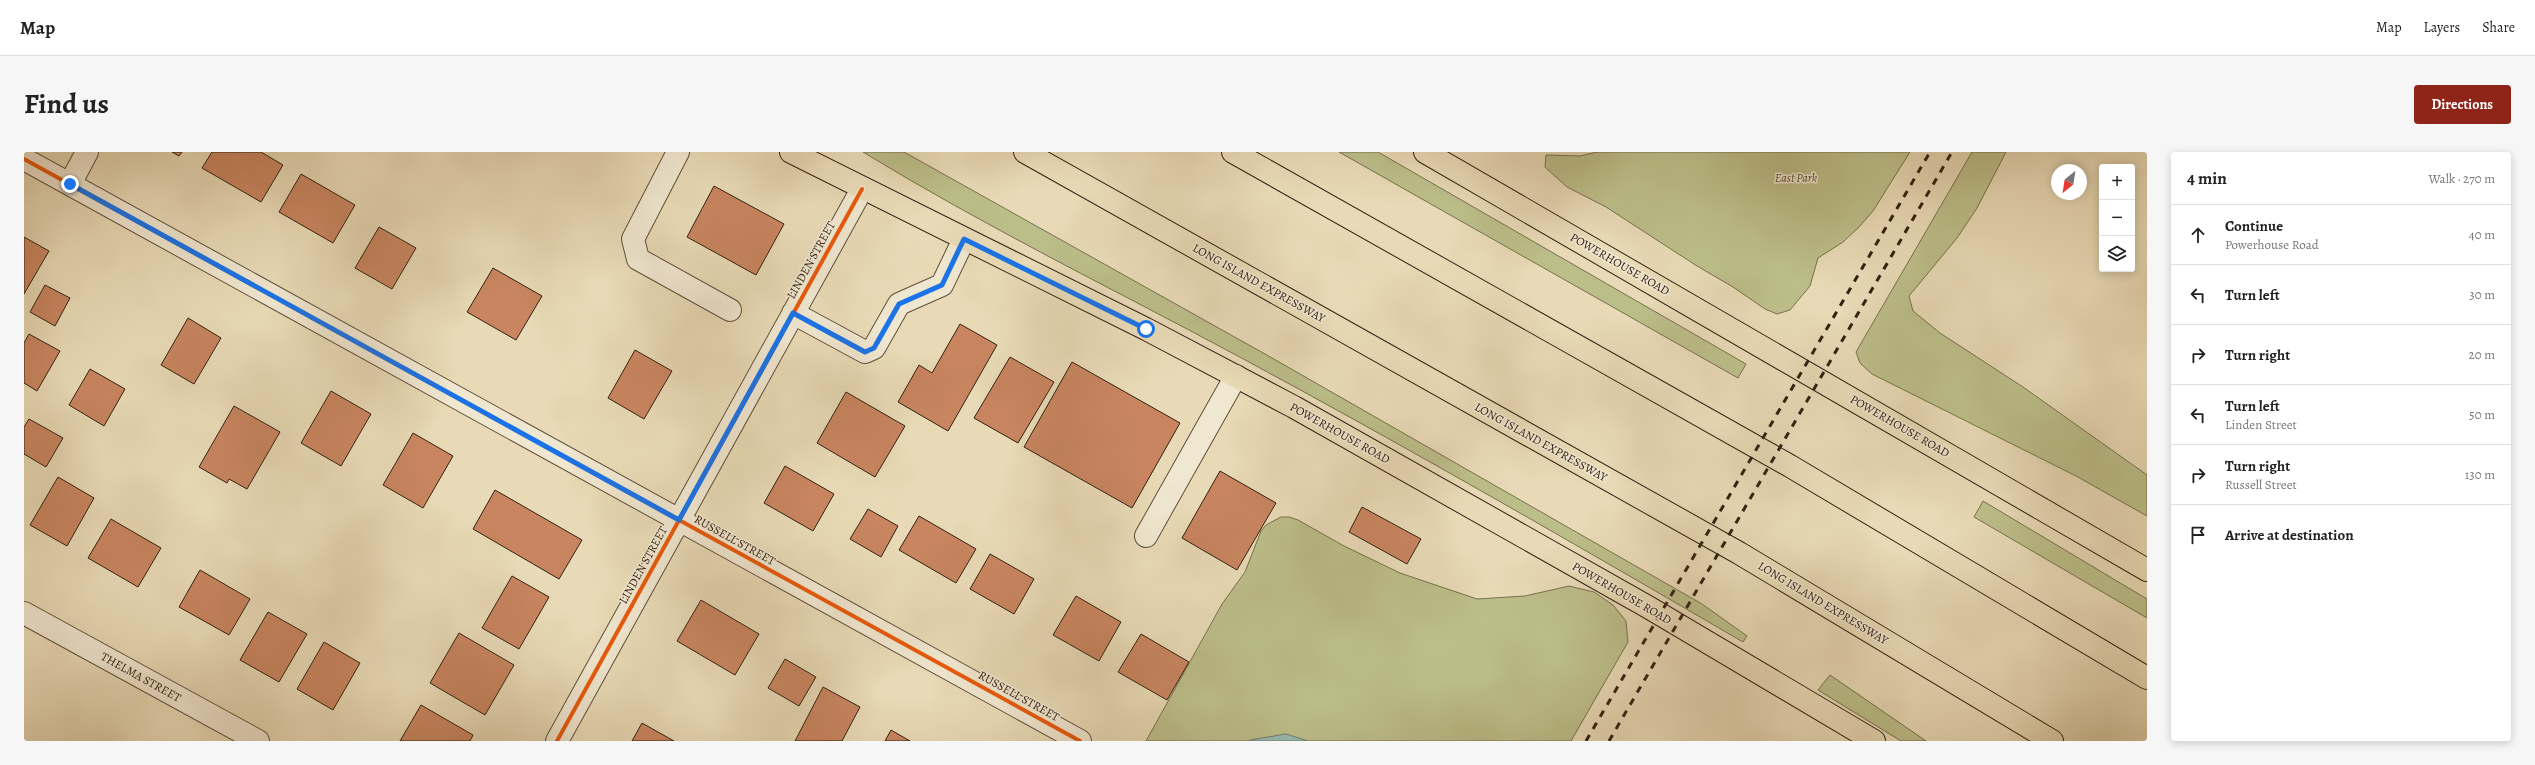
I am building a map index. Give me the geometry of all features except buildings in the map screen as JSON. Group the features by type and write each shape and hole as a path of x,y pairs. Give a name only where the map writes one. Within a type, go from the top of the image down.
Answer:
{"main road":[{"name":"POWERHOUSE ROAD","path":"791,152 1236,376 1641,603 1874,741"},
{"name":"LONG ISLAND EXPRESSWAY","path":"1025,152 1739,553 2052,741"},
{"path":"1233,152 1790,466 2147,678"},
{"name":"POWERHOUSE ROAD","path":"1425,152 2147,570"}],"street":[{"path":"70,184 87,152"},
{"path":"678,152 634,239 638,259 730,310"},
{"name":"RUSSELL STREET","path":"24,159 1080,741"},
{"name":"LINDEN STREET","path":"557,741 862,188"},
{"path":"793,313 865,352 874,348 899,304 942,285 964,239"},
{"path":"1146,536 1236,376"},
{"name":"THELMA STREET","path":"24,613 258,741"}],"green space":[{"path":"863,152 904,152 1265,354 1702,604 1747,636 1743,642 1427,460 1236,355 955,206"},
{"path":"1339,152 1378,152 1746,364 1738,378"},
{"name":"East Park","path":"1597,152 1910,152 1873,211 1843,242 1818,258 1810,286 1790,310 1777,314 1765,309 1733,287 1697,266 1606,207 1567,187 1545,167 1546,155 1580,156"},
{"path":"1972,152 2006,152 1977,208 1957,238 1909,296 1913,311 1940,333 2023,387 2147,475 2147,516 2076,476 1872,374 1860,363 1856,352"},
{"path":"1983,501 2147,599 2147,618 1974,517"},
{"path":"1281,517 1289,517 1298,520 1344,546 1400,573 1477,599 1525,596 1569,586 1594,592 1613,605 1626,621 1628,642 1571,741 1146,741 1222,604 1245,572 1261,531 1266,525"},
{"path":"1830,675 1926,741 1901,741 1818,690"}],"water":[{"path":"1286,734 1308,741 1249,741 1250,740"}],"railway":[{"path":"1586,741 1930,152"},
{"path":"1609,741 1952,152"}],"cycle path":[{"path":"24,159 1080,741"},
{"path":"557,741 862,189"}],"route":[{"path":"70,184 679,520 793,313 865,352 874,348 899,304 942,285 964,239 1146,329"}]}
